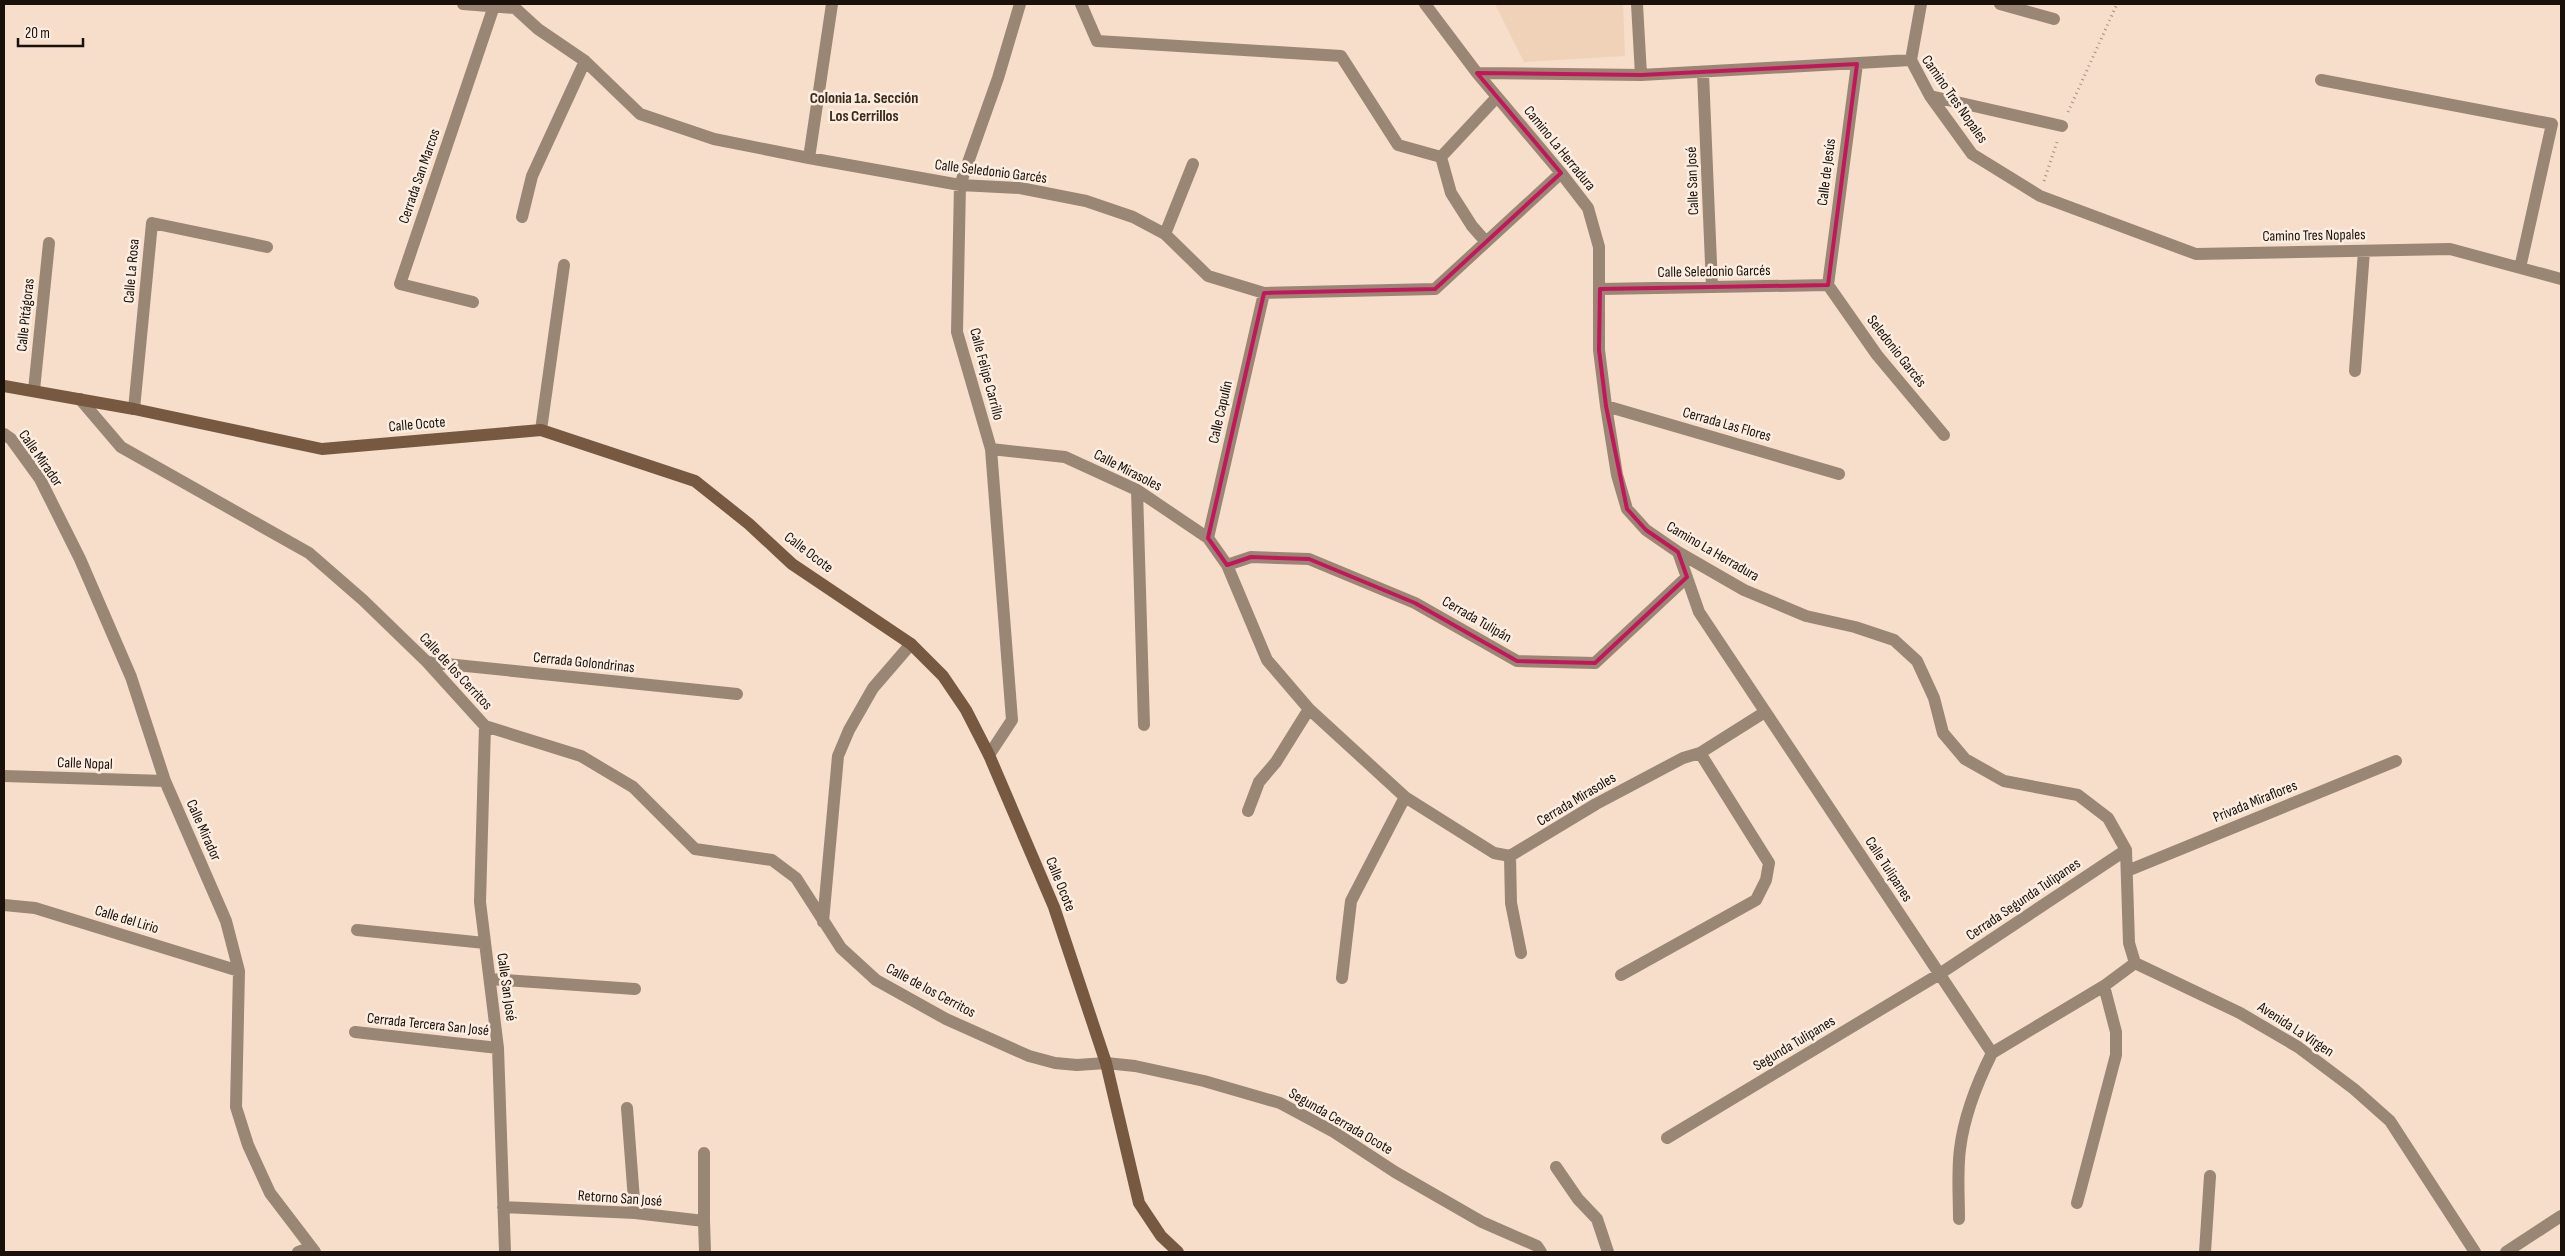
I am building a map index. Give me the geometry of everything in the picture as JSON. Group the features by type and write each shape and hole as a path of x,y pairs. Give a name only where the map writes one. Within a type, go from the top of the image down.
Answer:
{"street":[{"name":"Calle Seledonio Garcés","path":"463,4 515,6 538,29 585,61 640,114 714,139 809,158 960,185 1020,188 1086,201 1133,218 1164,234 1208,276 1264,293 1435,288 1561,173"},
{"path":"809,158 832,4"},
{"name":"Calle Felipe Carrillo","path":"989,755 1012,720 991,449 957,332 960,185 998,78 1020,4"},
{"path":"1081,4 1097,41 1341,56 1398,145 1441,158"},
{"name":"Camino La Herradura","path":"1425,4 1477,72 1588,208 1599,247 1599,350 1606,406 1617,475 1627,509 1646,530 1678,552 1744,590 1806,616 1855,627 1894,640 1917,661 1934,698 1943,733 1965,759 2004,781 2078,795 2108,818 2126,850"},
{"path":"1637,4 1641,75"},
{"path":"1910,60 1921,4"},
{"path":"2000,4 2054,19"},
{"name":"Cerrada San Marcos","path":"473,302 400,284 494,6"},
{"name":"Camino Tres Nopales","path":"1477,72 1641,75 1910,60 1930,96 1972,154 2040,196 2196,254 2450,250 2561,279"},
{"path":"522,217 532,176 585,61"},
{"name":"Calle de Jesús","path":"1828,285 1857,64"},
{"name":"Calle San José","path":"1703,73 1712,287"},
{"path":"2321,80 2552,124 2520,268"},
{"path":"1930,96 2062,126"},
{"path":"1441,158 1497,97"},
{"path":"1441,158 1450,193 1472,226 1486,242"},
{"path":"1164,234 1192,164"},
{"name":"Calle La Rosa","path":"134,409 152,223 267,247"},
{"name":"Calle Pitágoras","path":"34,390 48,243"},
{"path":"2355,371 2364,251"},
{"path":"541,430 564,266"},
{"name":"Calle Seledonio Garcés","path":"1600,289 1828,285"},
{"name":"Seledonio Garcés","path":"1828,285 1877,356 1944,435"},
{"name":"Calle Capulín","path":"1208,538 1264,293"},
{"name":"Calle Ocote","path":"4,386 134,409 322,449 541,430 695,481 749,524 792,564 912,644 943,676 966,710 989,755 1054,908 1106,1063 1139,1202 1161,1236 1178,1252"},
{"name":"Calle de los Cerritos","path":"80,399 121,447 309,553 363,600 427,662 485,726 581,756 633,787 695,849 772,860 796,878 840,948 876,980 946,1019 1029,1056 1055,1063 1077,1065 1106,1063"},
{"name":"Cerrada Las Flores","path":"1606,406 1839,474"},
{"name":"Calle Mirador","path":"4,434 11,439 40,479 80,559 131,677 165,781 226,921 239,971 236,1107 248,1145 270,1193 313,1250"},
{"name":"Calle Mirasoles","path":"991,449 1065,457 1137,490 1208,538 1227,565"},
{"path":"1137,490 1144,725"},
{"name":"Calle Tulipanes","path":"1678,552 1699,612 1938,975 1992,1053"},
{"name":"Cerrada Tulipán","path":"1227,565 1252,557 1309,559 1415,603 1517,661 1595,663 1687,578"},
{"path":"1227,565 1267,660 1309,709 1406,797 1494,853 1510,856 1511,903 1521,953"},
{"path":"823,922 838,756 849,730 874,688 912,644"},
{"name":"Cerrada Golondrinas","path":"427,662 737,694"},
{"path":"1248,811 1259,782 1276,762 1309,709"},
{"name":"Cerrada Mirasoles","path":"1510,856 1596,804 1683,758 1700,753 1765,712"},
{"name":"Calle San José","path":"485,726 480,902 498,1048 505,1252"},
{"path":"1621,975 1756,900 1766,880 1769,863 1700,753"},
{"name":"Privada Miraflores","path":"2127,871 2396,761"},
{"name":"Calle Nopal","path":"4,776 165,781"},
{"path":"1342,978 1351,901 1406,797"},
{"path":"1959,1219 1960,1150 1964,1123 1980,1076 1992,1053 2104,986 2135,963 2129,943 2126,850"},
{"name":"Cerrada Segunda Tulipanes","path":"1938,975 2126,850"},
{"name":"Calle del Lirio","path":"4,905 35,908 239,971"},
{"path":"357,930 484,943"},
{"name":"Avenida La Virgen","path":"2135,963 2240,1013 2298,1047 2354,1089 2390,1121 2475,1252"},
{"name":"Segunda Tulipanes","path":"1667,1138 1938,975"},
{"path":"490,978 635,989"},
{"path":"2077,1203 2116,1055 2116,1032 2104,986"},
{"name":"Cerrada Tercera San José","path":"355,1032 498,1048"},
{"name":"Segunda Cerrada Ocote","path":"1106,1063 1135,1066 1204,1081 1280,1103 1334,1132 1395,1172 1482,1222 1537,1246 1541,1252"},
{"path":"627,1108 635,1213"},
{"path":"704,1153 705,1252"},
{"path":"1556,1167 1578,1198 1597,1219 1608,1252"},
{"path":"2205,1252 2210,1176"},
{"name":"Retorno San José","path":"503,1207 635,1213 704,1221"},
{"path":"2506,1252 2561,1216"},
{"path":"298,1252 313,1250"}],"path":[{"path":"2040,196 2062,126 2117,4"}],"highlighted area":[{"path":"1857,64 1828,285 1600,289 1599,350 1606,406 1627,509 1646,530 1678,552 1687,577 1595,663 1517,661 1415,603 1309,559 1251,557 1227,565 1208,538 1264,293 1435,289 1561,173 1477,73 1641,75"}],"shaded area":[{"path":"1495,4 1623,4 1625,56 1524,62"}],"district":[{"name":"Colonia 1a. Sección Los Cerrillos","path":"864,106"}]}
